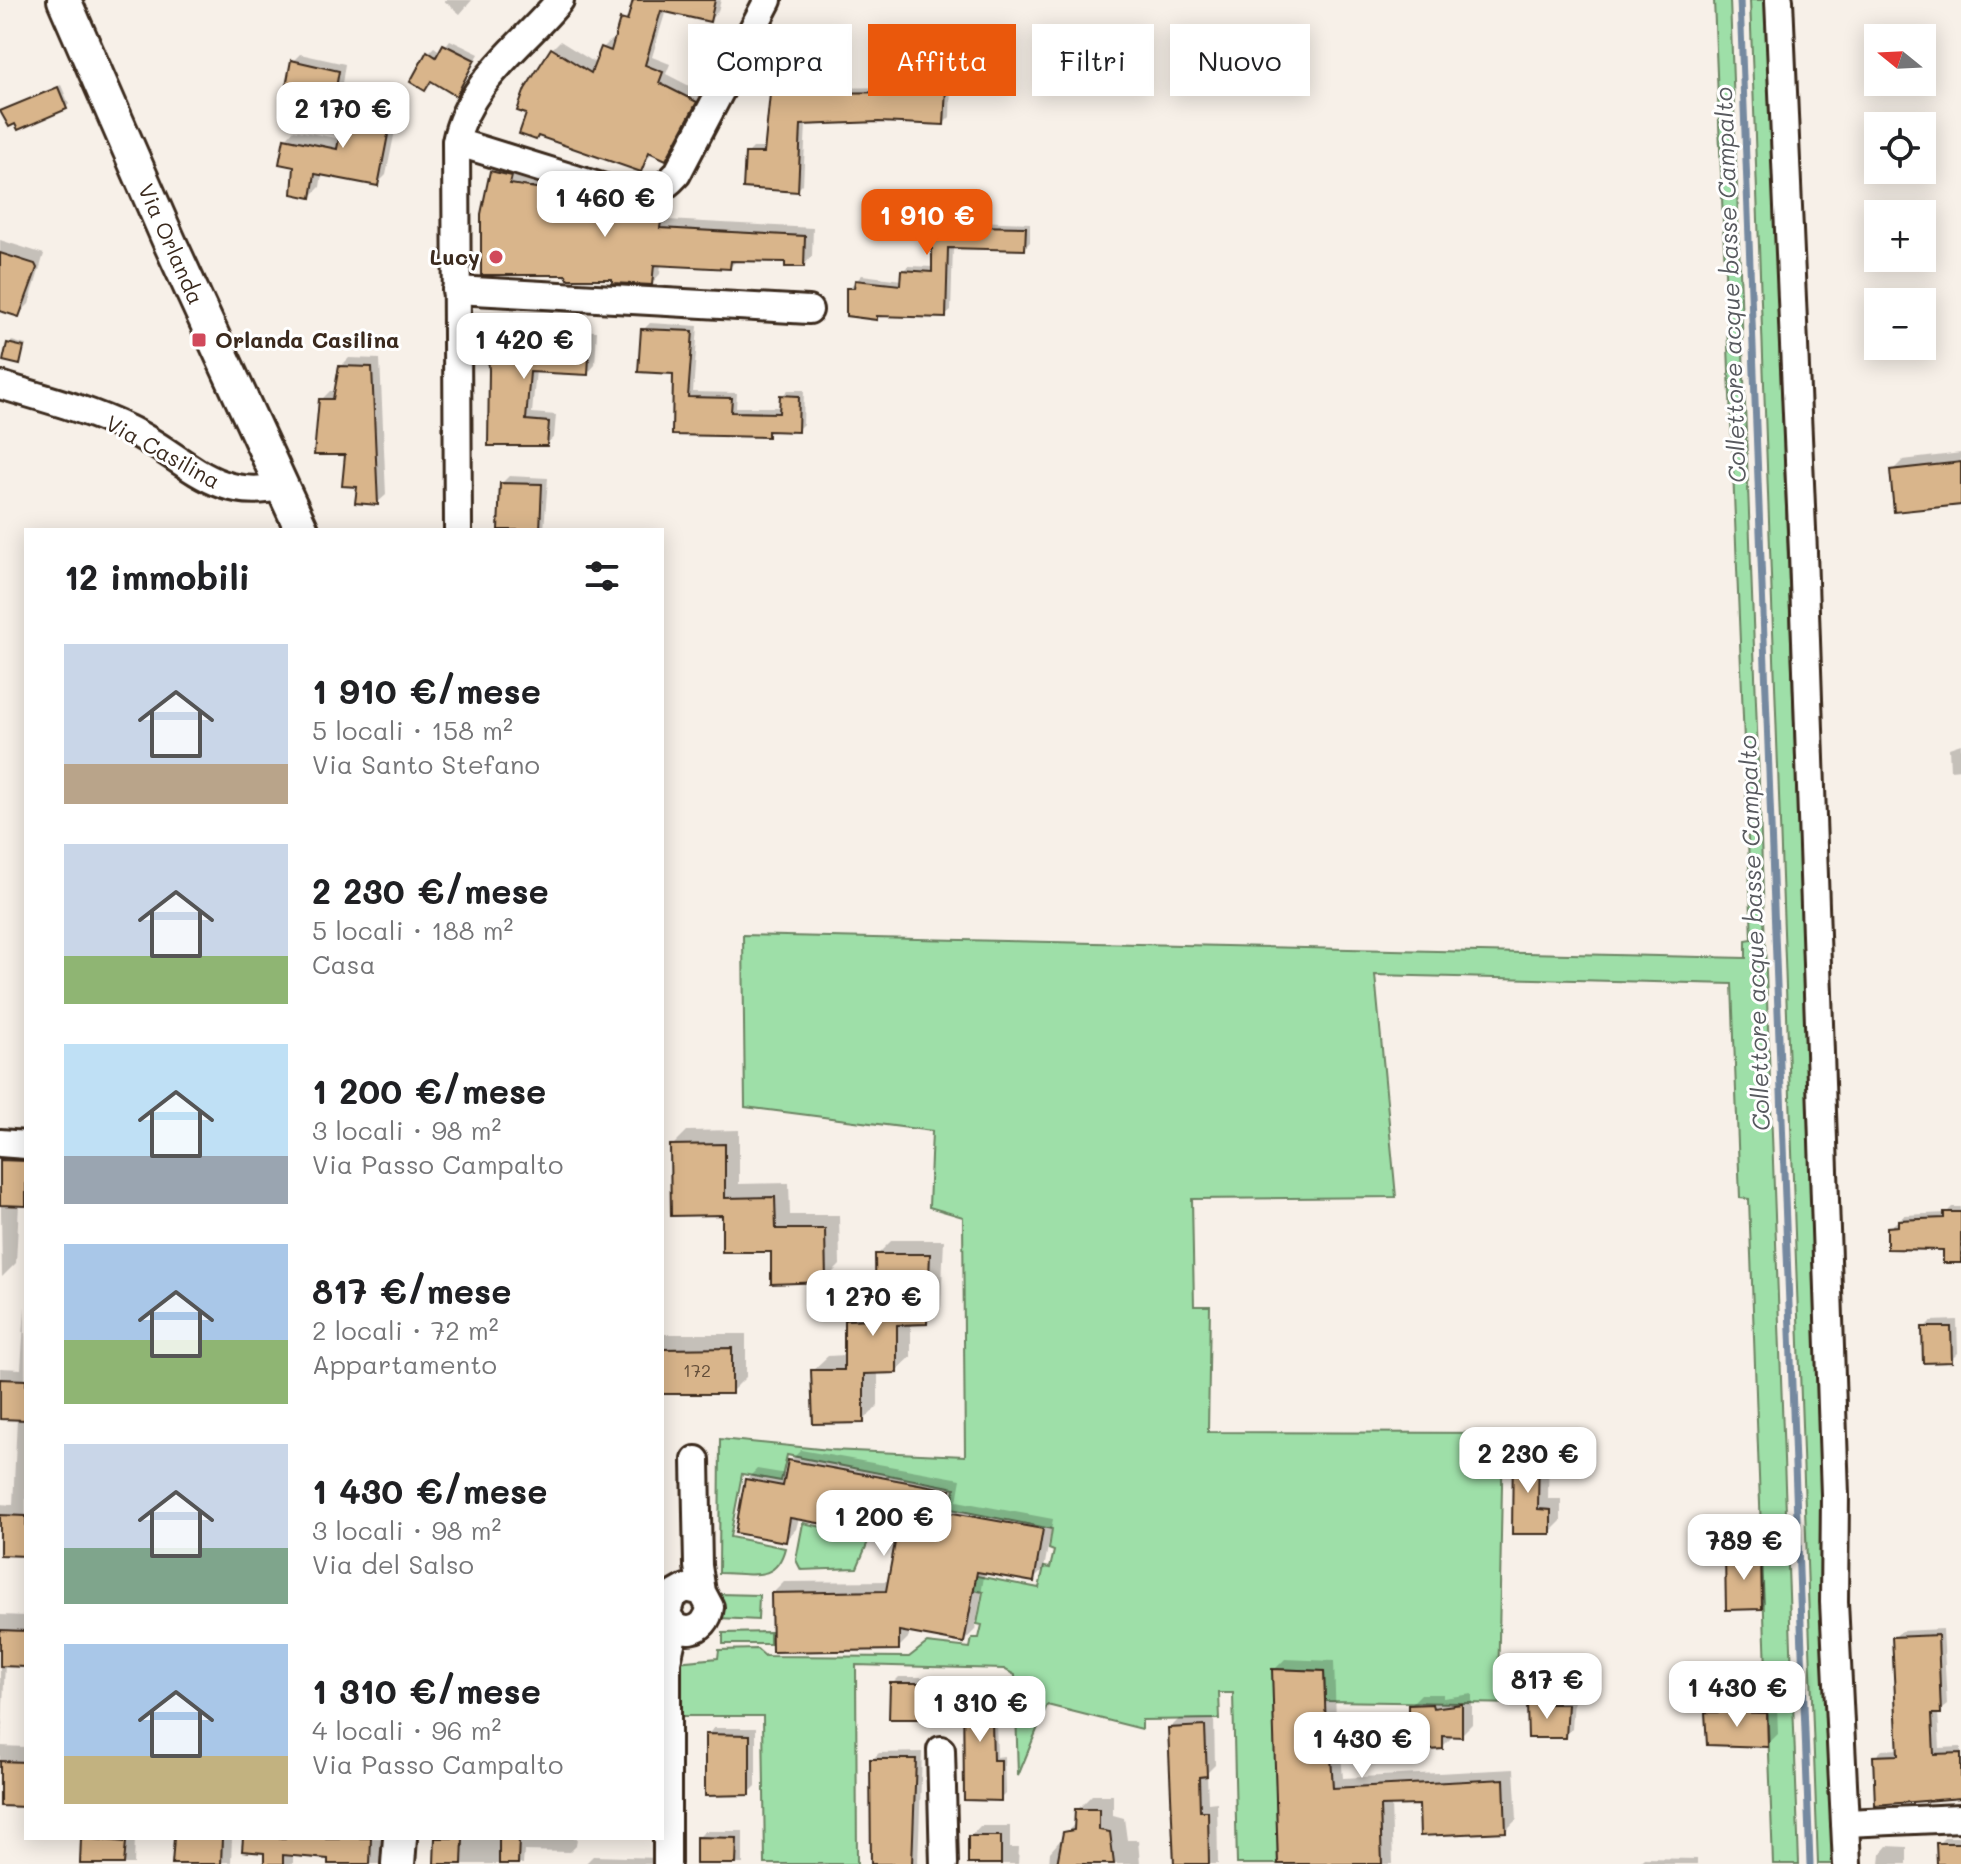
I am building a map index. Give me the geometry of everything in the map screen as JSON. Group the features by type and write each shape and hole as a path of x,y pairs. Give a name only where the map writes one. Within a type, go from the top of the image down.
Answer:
{"main road":[{"name":"Via Orlanda","path":"64,0 169,241 301,528"},
{"path":"398,1864 400,1840"}],"street":[{"path":"458,528 456,142 460,122 474,96 560,0"},
{"path":"456,142 624,194 653,193 666,186 677,174 768,0"},
{"path":"1779,0 1804,584 1835,1495 1834,1602 1847,1864"},
{"path":"456,290 809,310"},
{"name":"Via Casilina","path":"0,385 128,428 194,471 230,488 248,492 282,486"},
{"path":"0,1143 24,1145"},
{"path":"667,1864 667,1661 675,1626 667,1612 672,1596 686,1588 702,1592 698,1566 696,1460"},
{"path":"941,1750 944,1864"},
{"path":"1845,1823 1961,1818"}],"green space":[{"path":"1714,0 1730,0 1799,1864 1773,1864 1749,1199 1740,1198 1732,984 1375,975 1396,1197 1192,1199 1194,1306 1210,1306 1208,1432 1503,1433 1498,1691 1525,1694 1527,1704 1325,1701 1324,1671 1273,1669 1278,1864 1237,1864 1233,1693 1219,1693 1220,1719 1142,1720 1142,1729 1047,1705 1018,1776 1015,1675 1004,1669 856,1665 857,1864 765,1864 763,1716 677,1716 676,1662 718,1658 719,1650 757,1649 765,1656 909,1657 927,1643 970,1648 972,1638 979,1638 982,1625 977,1624 983,1592 938,1583 962,1573 1039,1588 1044,1567 1050,1568 1054,1551 1049,1549 1052,1529 951,1509 955,1488 787,1455 781,1481 742,1474 730,1537 785,1548 781,1559 768,1572 760,1574 719,1573 720,1439 830,1450 965,1456 963,1217 929,1207 932,1131 745,1107 743,935 1746,958 1746,940 1752,939"},
{"path":"1750,0 1767,0 1824,1524 1832,1864 1818,1864"},
{"path":"803,1523 870,1537 857,1568 801,1570 796,1560"},
{"path":"719,1594 759,1595 758,1620 719,1618"},
{"path":"770,1632 770,1644 723,1644 723,1633"}],"building":[{"path":"633,0 715,0 710,22 661,11 645,65 663,72 659,83 697,102 666,160 649,152 641,172 538,136 536,140 519,134 526,114 517,111 525,89 551,48 591,73 601,47 611,51 620,19 627,21"},
{"path":"443,44 475,60 456,96 431,81 425,91 410,82 427,51 436,57"},
{"path":"291,60 339,71 334,99 313,95 311,102 284,97"},
{"path":"58,87 67,109 18,130 15,124 9,127 0,111"},
{"path":"868,92 868,96 946,96 944,125 879,122 801,125 798,192 743,188 745,153 764,153 770,96 852,96 852,93"},
{"path":"346,100 393,109 378,186 315,174 311,198 292,194 294,167 279,164 284,138 337,149"},
{"path":"490,171 512,176 510,184 568,193 604,208 662,216 660,228 805,236 804,267 785,267 785,262 731,261 730,269 654,265 652,285 612,283 612,279 568,279 566,275 481,275 481,214"},
{"path":"943,192 961,193 961,211 970,211 969,220 973,221 973,226 1026,227 1025,250 948,248 946,318 877,316 877,320 846,316 846,288 854,288 855,280 900,285 901,270 932,272 932,231 883,230 884,197 943,198"},
{"path":"0,253 35,264 37,268 19,317 0,311"},
{"path":"641,329 693,331 688,397 732,398 731,412 779,413 780,395 799,396 798,432 768,431 768,437 672,435 673,374 638,372"},
{"path":"476,335 590,338 588,375 530,372 526,420 549,422 547,446 488,446 488,358 475,358"},
{"path":"7,343 24,347 20,365 3,361"},
{"path":"339,366 372,367 378,505 355,503 357,487 342,486 345,455 314,455 319,399 333,399"},
{"path":"1961,462 1961,505 1894,512 1890,470"},
{"path":"500,483 542,484 540,528 498,528"},
{"path":"725,1144 725,1198 775,1197 776,1229 825,1229 826,1282 771,1284 771,1252 722,1252 722,1215 671,1216 670,1145"},
{"path":"0,1160 24,1161 24,1206 0,1205"},
{"path":"1944,1212 1961,1212 1961,1263 1943,1263 1943,1250 1887,1249 1887,1227 1898,1226 1898,1220 1944,1218"},
{"path":"875,1254 930,1254 927,1324 897,1325 897,1373 864,1374 864,1423 813,1424 811,1370 844,1370 844,1320 876,1319"},
{"path":"1922,1327 1951,1327 1952,1362 1923,1363"},
{"path":"732,1348 732,1394 664,1394 664,1349"},
{"path":"0,1379 24,1380 24,1420 0,1419"},
{"path":"1513,1448 1539,1448 1538,1509 1551,1510 1551,1534 1512,1534"},
{"path":"788,1460 951,1490 947,1512 1043,1529 1034,1582 977,1572 964,1643 899,1631 899,1650 772,1652 771,1593 886,1591 896,1537 790,1518 786,1542 735,1533 745,1479 783,1486"},
{"path":"0,1515 24,1516 24,1556 0,1555"},
{"path":"1761,1555 1762,1609 1726,1610 1725,1556"},
{"path":"0,1630 24,1631 24,1667 0,1666"},
{"path":"1938,1635 1941,1714 1932,1714 1934,1754 1961,1753 1961,1798 1875,1805 1873,1756 1898,1755 1892,1637"},
{"path":"1272,1669 1324,1671 1326,1731 1408,1728 1408,1705 1432,1704 1433,1708 1462,1704 1462,1737 1443,1736 1443,1749 1331,1757 1333,1788 1504,1779 1506,1832 1420,1836 1419,1805 1380,1806 1382,1864 1278,1864"},
{"path":"890,1683 924,1683 924,1719 889,1719"},
{"path":"963,1684 998,1686 997,1721 992,1721 993,1760 1001,1760 1001,1801 964,1800"},
{"path":"1527,1704 1568,1704 1566,1738 1528,1738"},
{"path":"1705,1712 1767,1713 1768,1747 1707,1745"},
{"path":"1205,1726 1207,1776 1199,1777 1200,1811 1208,1811 1209,1864 1174,1864 1168,1728"},
{"path":"705,1734 750,1735 750,1795 705,1796"},
{"path":"870,1759 916,1759 912,1864 871,1864"},
{"path":"0,1761 24,1762 24,1807 0,1806"},
{"path":"1075,1809 1099,1809 1099,1830 1110,1832 1114,1864 1057,1864 1063,1832 1074,1830"},
{"path":"968,1836 1001,1836 1001,1864 968,1864"},
{"path":"696,1837 737,1838 736,1864 696,1864"},
{"path":"81,1840 126,1842 124,1864 80,1864"},
{"path":"174,1840 222,1840 221,1864 172,1864"},
{"path":"243,1840 371,1840 370,1864 328,1864 328,1859 283,1855 283,1864 264,1864 264,1853 242,1851"},
{"path":"435,1840 463,1840 462,1864 434,1864"},
{"path":"499,1840 519,1840 518,1864 499,1864"},
{"path":"1936,1843 1961,1843 1961,1864 1937,1864"}],"waterway":[{"name":"Collettore acque basse Campalto","path":"1740,0 1810,1864"}],"place":[{"name":"Lucy","path":"496,257"},
{"name":"Orlanda Casilina","path":"199,340"}]}
